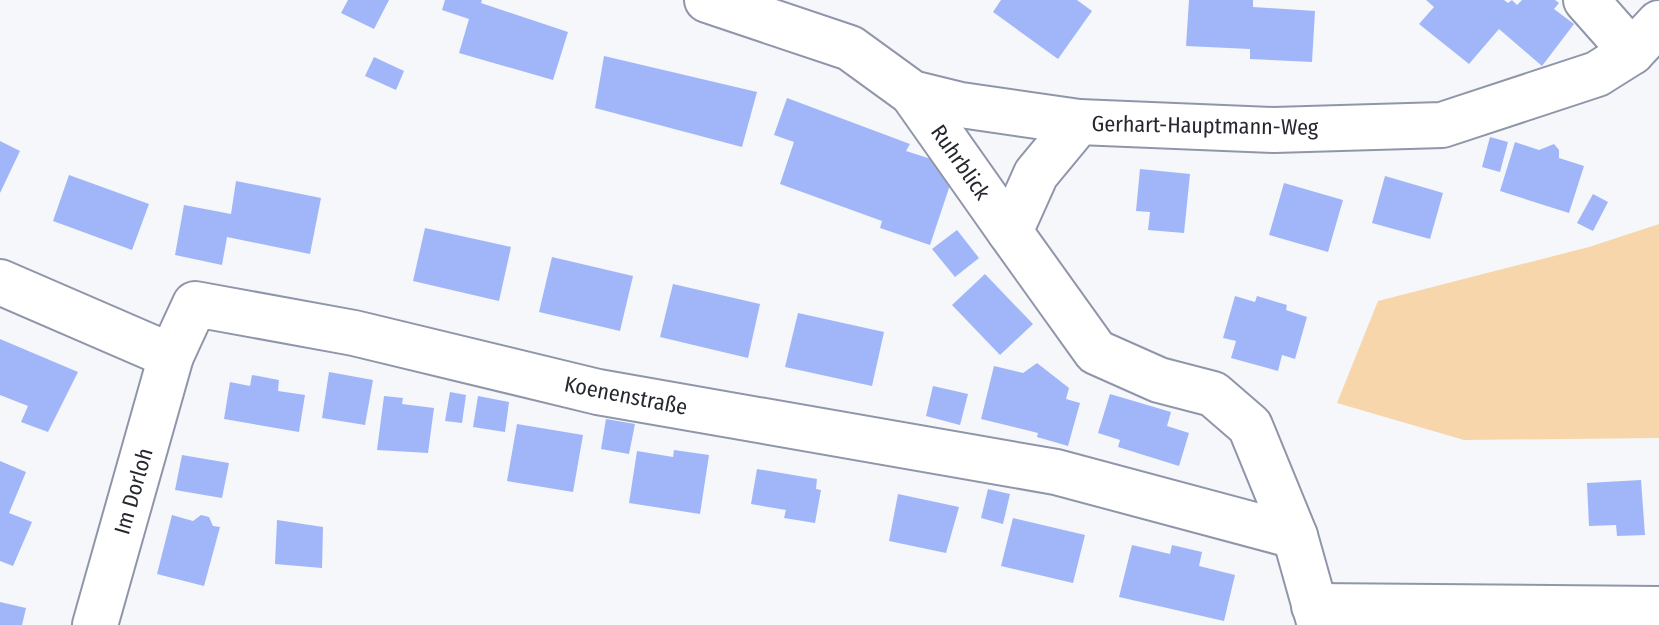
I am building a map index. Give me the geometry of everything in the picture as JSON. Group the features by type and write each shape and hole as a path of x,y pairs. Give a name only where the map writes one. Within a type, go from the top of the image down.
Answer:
{"street":[{"name":"Ruhrblick","path":"707,0 850,48 912,93 1010,232"},
{"path":"1586,0 1645,38"},
{"name":"Gerhart-Hauptmann-Weg","path":"1010,232 1036,174 1079,122 1274,130 1442,125 1597,74 1645,38"},
{"name":"Ruhrblick","path":"912,93 961,105 1079,122"},
{"path":"1010,232 1096,352 1159,380 1213,394 1250,426 1295,536 1317,616 1659,609"},
{"path":"0,282 171,356"},
{"name":"Koenenstraße","path":"171,356 195,304 354,333 598,392 1056,472 1295,536"},
{"name":"Im Dorloh","path":"95,625 171,356"}],"shaded area":[{"path":"1659,224 1659,438 1464,440 1337,403 1378,301 1589,247"}],"building":[{"path":"348,0 389,0 374,29 341,13"},
{"path":"445,0 482,0 481,3 568,32 553,80 459,53 469,19 442,10"},
{"path":"1001,0 1077,0 1092,11 1058,59 993,12"},
{"path":"1189,0 1253,0 1253,7 1315,11 1312,62 1250,59 1250,49 1186,46"},
{"path":"1426,0 1504,0 1508,3 1512,0 1517,5 1522,0 1555,0 1559,3 1554,9 1574,24 1542,66 1499,29 1469,64 1419,24 1434,7"},
{"path":"604,56 757,92 742,147 595,108"},
{"path":"374,57 404,71 396,90 365,76"},
{"path":"787,98 910,144 906,151 956,167 930,245 880,228 882,221 780,184 794,142 774,135"},
{"path":"1490,137 1508,142 1500,172 1482,167"},
{"path":"0,141 20,151 0,193"},
{"path":"1515,142 1539,150 1554,144 1559,150 1559,158 1584,166 1569,213 1500,191"},
{"path":"1140,169 1190,174 1184,233 1148,230 1150,212 1136,211"},
{"path":"69,175 149,204 132,250 53,221"},
{"path":"1385,176 1443,193 1430,239 1372,223"},
{"path":"236,181 321,198 310,254 227,237 222,265 175,255 184,205 231,214"},
{"path":"1284,183 1343,200 1328,252 1269,235"},
{"path":"1593,194 1608,202 1593,231 1577,223"},
{"path":"425,228 511,247 499,301 413,281"},
{"path":"957,230 979,258 955,277 932,249"},
{"path":"552,257 633,276 620,331 539,312"},
{"path":"985,274 1033,324 1000,355 952,305"},
{"path":"673,284 760,304 748,358 660,337"},
{"path":"1235,296 1255,302 1257,296 1287,305 1286,310 1307,317 1295,359 1282,355 1278,371 1231,358 1236,341 1223,338"},
{"path":"798,313 884,332 872,386 785,367"},
{"path":"0,339 78,372 48,432 21,422 28,406 0,395"},
{"path":"1037,363 1069,388 1066,399 1080,403 1068,446 1037,437 1038,433 981,419 994,366 1023,373"},
{"path":"329,372 373,380 365,425 322,418"},
{"path":"252,375 279,380 278,391 305,395 299,432 224,419 230,382 250,386"},
{"path":"933,386 968,394 960,425 926,416"},
{"path":"450,392 466,395 462,423 445,421"},
{"path":"1110,394 1171,412 1167,426 1189,433 1179,466 1118,447 1120,440 1098,433"},
{"path":"384,396 403,398 402,404 434,408 428,453 377,450"},
{"path":"478,396 509,402 505,432 473,427"},
{"path":"606,419 635,424 629,454 601,449"},
{"path":"517,424 583,435 573,492 507,481"},
{"path":"674,450 709,455 700,514 629,503 637,451 673,457"},
{"path":"182,455 229,463 222,498 175,490"},
{"path":"0,461 26,472 9,513 32,522 13,566 0,561"},
{"path":"757,469 817,479 816,489 821,490 815,523 784,518 786,510 751,504"},
{"path":"1641,480 1645,535 1617,536 1616,525 1589,526 1587,483"},
{"path":"988,489 1010,494 1003,524 981,518"},
{"path":"898,494 959,507 946,553 889,541"},
{"path":"172,515 193,521 201,515 209,517 213,526 220,527 204,586 157,574"},
{"path":"1013,518 1085,535 1073,583 1001,566"},
{"path":"277,520 323,527 322,568 275,564"},
{"path":"1132,545 1170,554 1172,545 1202,552 1199,566 1235,575 1224,621 1119,597"},
{"path":"0,602 26,608 22,625 0,625"}]}
